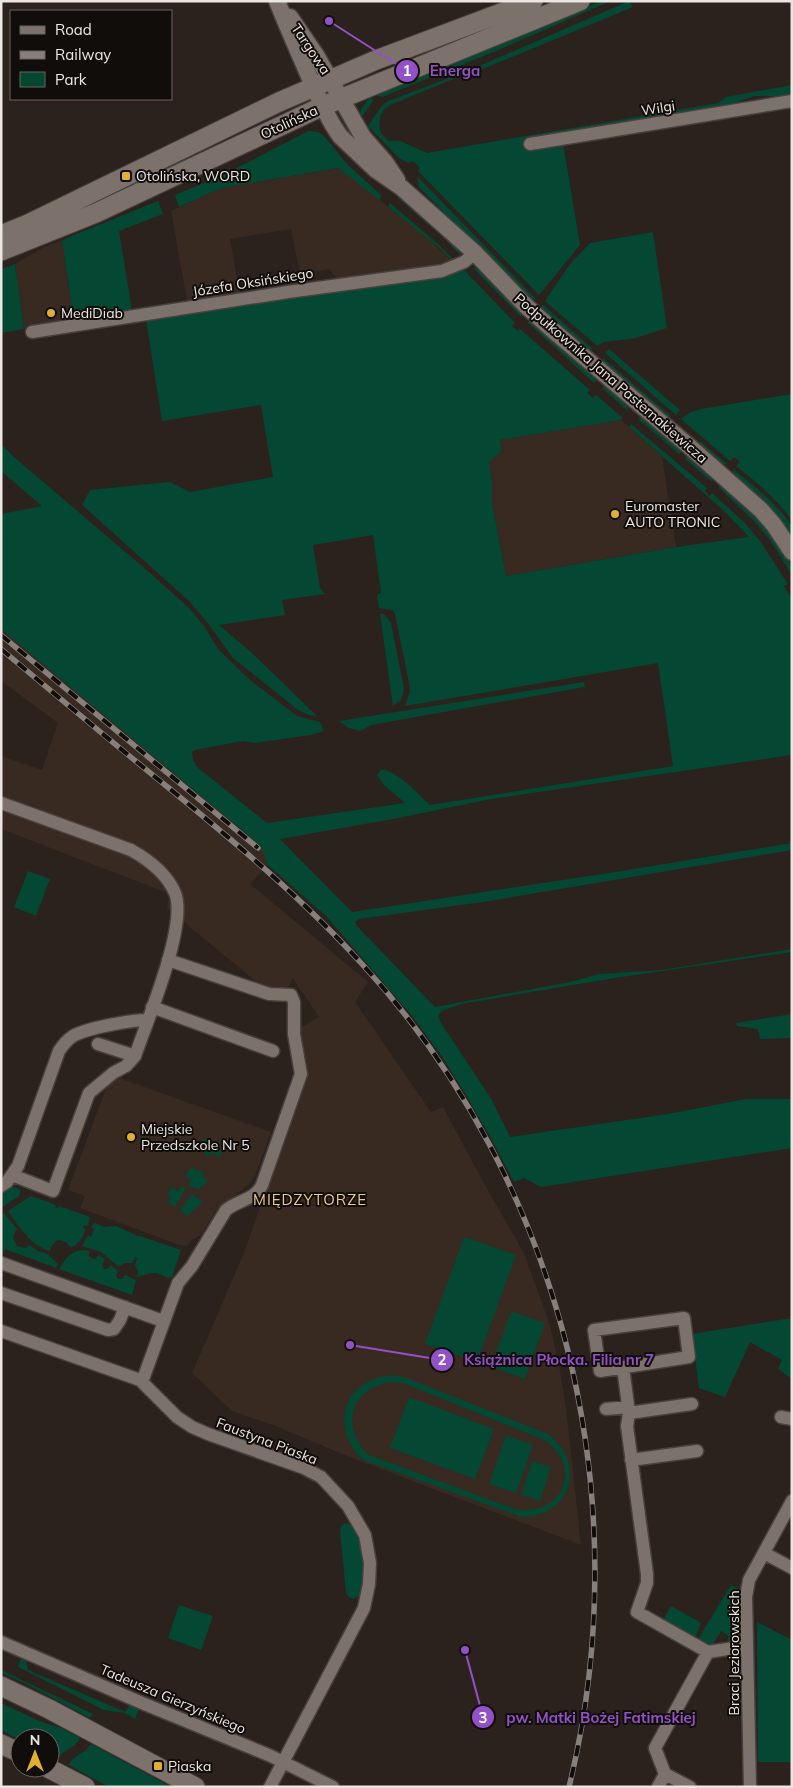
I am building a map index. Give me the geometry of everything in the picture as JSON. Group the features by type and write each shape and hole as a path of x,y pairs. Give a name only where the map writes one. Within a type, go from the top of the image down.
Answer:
{"main road":[{"name":"Otolińska","path":"1,235 36,220 278,102 376,60 534,1"},
{"name":"Otolińska","path":"1,250 104,209 323,106 580,1"},
{"path":"1,1686 49,1709 195,1787"},
{"path":"1,1695 49,1709"},
{"path":"69,1782 85,1787"}],"street":[{"name":"Targowa","path":"278,1 323,83 341,99"},
{"name":"Targowa","path":"323,83 323,106"},
{"name":"Podpułkownika Jana Pasternakiewicza","path":"341,99 363,137 385,162 402,188"},
{"name":"Wilgi","path":"530,144 792,101"},
{"name":"Podpułkownika Jana Pasternakiewicza","path":"323,106 341,137 376,170 402,188 475,253 526,306 556,333 761,510 774,525 792,552"},
{"name":"Józefa Oksińskiego","path":"32,332 288,292 442,271 464,262 475,253"},
{"path":"1,803 131,850 155,867 175,893 177,903 176,934 135,1056 126,1066 113,1073 89,1093 52,1191 12,1175"},
{"path":"142,1382 163,1321 180,1280 192,1266 224,1213 230,1207 255,1195 260,1190 300,1074 294,1034 294,1002 291,995 269,994 168,960"},
{"path":"152,1007 273,1050"},
{"path":"1,1186 18,1166 59,1050 66,1042 77,1034 88,1030 138,1020 147,1020"},
{"path":"98,1044 135,1056"},
{"path":"1,1263 163,1321"},
{"path":"1,1293 108,1330 114,1329 125,1307"},
{"path":"684,1318 689,1357 623,1368 600,1371 594,1330 684,1318"},
{"name":"Faustyna Piaska","path":"1,1331 142,1382 177,1417 192,1427 304,1468 321,1478 348,1506 365,1535 368,1547 370,1563 369,1584 364,1608 270,1787"},
{"path":"623,1368 628,1410 627,1426 647,1574 647,1583 637,1612 708,1652 747,1646"},
{"path":"606,1409 628,1410 692,1404"},
{"path":"632,1460 697,1452"},
{"name":"Braci Jeziorowskich","path":"750,1787 746,1597 750,1580 792,1501"},
{"path":"764,1553 792,1568"},
{"name":"Tadeusza Gierzyńskiego","path":"1,1642 282,1762 333,1787"},
{"path":"690,1787 665,1774 655,1748 708,1652"},
{"path":"658,1787 665,1774"}],"shaded area":[{"path":"339,168 418,230 453,262 439,266 337,279 329,269 300,274 291,229 230,239 240,293 187,301 171,211 221,188"},
{"path":"62,240 74,321 24,329 15,264 44,247"},
{"path":"621,420 662,456 676,547 506,576 492,502 492,481 489,461 502,451 500,440"},
{"path":"1,626 277,856 250,884 368,982 355,1002 431,1112 443,1107 524,1253 550,1325 560,1371 566,1407 581,1545 347,1456 273,1425 232,1411 192,1373 244,1253 305,1077 298,1029 319,1017 293,978 281,1002 167,908 170,894 1,829 1,756 42,770 58,723 1,681"},
{"path":"111,1075 271,1132 255,1176 249,1184 218,1208 200,1235 187,1246 179,1245 80,1208 85,1196 68,1190"}],"green space":[{"path":"601,1 611,1 496,51 382,97 378,96 377,93 470,57"},
{"path":"629,1 633,7 390,105 384,109 380,117 379,126 381,133 388,141 400,141 427,153 718,103 726,97 792,85 792,96 755,96 712,110 563,143 580,245 539,295 418,171 420,168 413,161 408,163 399,158 368,126 386,102 477,67"},
{"path":"371,96 373,101 360,120 361,109"},
{"path":"308,131 318,132 324,136 347,164 382,196 379,200 338,168 222,188 179,207 175,195 221,176"},
{"path":"417,176 536,299 530,300 419,187"},
{"path":"398,198 404,199 461,250 460,255 445,239"},
{"path":"158,201 163,214 119,231 132,310 74,321 62,240"},
{"path":"390,203 455,261 453,262 438,247 388,207"},
{"path":"653,232 667,328 636,338 604,342 597,346 545,301 570,264 590,243"},
{"path":"15,264 24,329 1,333 1,269"},
{"path":"473,268 481,268 521,311 521,317"},
{"path":"464,270 515,323 512,326 517,331 520,329 590,390 587,393 593,398 596,395 623,418 621,420 500,440 502,451 489,462 492,481 492,502 506,576 676,547 749,537 723,510 629,427 631,424 707,488 705,491 710,496 712,493 746,524 760,541 788,584 784,586 792,599 792,755 491,799 280,839 352,912 792,843 792,850 483,902 359,919 355,922 435,1007 570,982 599,974 661,970 792,949 792,952 615,978 461,1004 444,1010 438,1015 441,1023 490,1097 510,1137 668,1114 746,1099 792,1099 792,1148 541,1187 524,1178 514,1182 491,1138 443,1058 413,1017 326,916 268,865 261,846 1,629 1,514 42,506 1,471 1,444 189,608 204,626 219,650 250,680 297,716 320,722 324,731 311,735 255,743 243,741 192,752 193,760 197,767 267,823 405,803 384,785 377,775 382,769 402,779 430,805 673,766 658,663 405,706 410,691 409,683 395,614 393,610 379,608 377,595 381,593 373,535 313,545 320,588 325,594 282,600 285,615 219,625 251,652 317,716 309,715 298,710 233,658 189,601 82,505 90,490 170,482 190,492 273,477 261,405 162,421 146,319 447,275"},
{"path":"542,304 593,349 587,350 542,310"},
{"path":"527,322 532,322 595,375 596,381 594,383"},
{"path":"609,349 680,410 676,415 605,353"},
{"path":"603,358 672,417 662,415 603,364"},
{"path":"606,386 626,403 628,411 602,388"},
{"path":"792,394 792,520 766,491 736,466 740,462 734,457 730,461 681,419 691,412 701,409"},
{"path":"641,417 683,450 679,454 638,419"},
{"path":"699,442 727,464 721,465 697,445"},
{"path":"688,455 712,477 712,482 685,459"},
{"path":"733,469 783,514 792,528 792,536 777,514 733,475"},
{"path":"724,486 776,539 790,563 792,575 769,539 755,522 718,487"},
{"path":"380,614 384,614 391,623 404,690 401,700 393,706"},
{"path":"584,682 585,687 371,725 361,731 349,728 339,721"},
{"path":"28,871 50,879 36,916 14,907"},
{"path":"792,1014 792,1038 760,1039 758,1029 737,1026 736,1023"},
{"path":"205,1138 222,1152 219,1158 214,1153 207,1156 204,1153 206,1149 203,1147 199,1150 196,1146"},
{"path":"192,1167 204,1173 203,1177 208,1182 199,1189 188,1186 191,1180 185,1176"},
{"path":"9,1185 21,1190 19,1196 1,1208 1,1191"},
{"path":"181,1186 186,1188 175,1207 168,1203 171,1197 167,1194 172,1187 178,1191"},
{"path":"192,1194 203,1202 187,1216 180,1210"},
{"path":"31,1196 56,1205 55,1207 58,1208 59,1206 90,1217 88,1226 84,1225 83,1228 86,1229 76,1244 71,1248 66,1242 58,1240 52,1245 50,1251 37,1245 26,1235 8,1212"},
{"path":"4,1213 17,1229 13,1237 17,1246 25,1248 30,1245 38,1251 48,1254 58,1264 56,1268 5,1249 1,1258 1,1215"},
{"path":"94,1223 105,1227 116,1226 136,1236 181,1250 172,1277 168,1278 153,1273 137,1277 138,1272 135,1265 137,1258 135,1257 132,1263 124,1263 119,1267 101,1252 82,1246 88,1235 91,1237 94,1229 91,1227"},
{"path":"464,1237 516,1255 477,1362 425,1344"},
{"path":"77,1251 89,1251 91,1258 95,1259 99,1255 105,1259 102,1265 104,1269 111,1265 118,1271 116,1276 118,1279 122,1279 125,1275 136,1280 132,1295 59,1269 70,1255"},
{"path":"511,1311 545,1323 525,1379 491,1367"},
{"path":"792,1318 792,1379 778,1369 782,1360 750,1342 725,1397 699,1388 692,1334"},
{"path":"393,1375 404,1377 548,1434 560,1446 568,1460 570,1473 568,1487 562,1499 552,1508 538,1515 521,1517 363,1460 352,1447 346,1433 344,1419 346,1406 363,1385 376,1378","holes":["389,1382 403,1383 544,1440 556,1451 563,1463 565,1476 562,1488 556,1498 545,1505 532,1509 515,1509 367,1454 359,1443 352,1420 358,1401 365,1393 376,1386"]},
{"path":"409,1397 494,1429 475,1479 390,1448"},
{"path":"506,1435 533,1445 516,1493 489,1484"},
{"path":"532,1461 551,1467 540,1501 521,1495"},
{"path":"345,1523 352,1525 356,1532 364,1560 362,1588 359,1596 353,1598 350,1598 346,1593 340,1531 341,1526"},
{"path":"731,1585 741,1590 742,1634 739,1641 731,1643 727,1640 729,1636 721,1631 712,1646 698,1639"},
{"path":"179,1605 213,1616 201,1650 168,1638"},
{"path":"671,1606 701,1623 695,1638 663,1620"},
{"path":"757,1622 792,1640 792,1762 758,1762"},
{"path":"25,1658 28,1670 125,1712 130,1705 139,1708 135,1719 125,1713 104,1710 18,1667 20,1660"},
{"path":"1,1670 93,1714 90,1718 1,1673"},
{"path":"1,1703 39,1721 61,1728 80,1738 76,1744 60,1756 60,1728 10,1728 10,1735 1,1730"},
{"path":"91,1744 171,1787 109,1787 69,1765 73,1759"}],"railway":[{"path":"1,635 258,848"},
{"path":"1,649 245,852 340,940 432,1050 489,1144 535,1244 567,1349 588,1458 595,1568 589,1678 569,1787"}],"place":[{"name":"Energa","path":"329,21"},
{"name":"Otolińska, WORD","path":"126,176"},
{"name":"MediDiab","path":"51,313"},
{"name":"Euromaster AUTO TRONIC","path":"615,514"},
{"name":"Miejskie Przedszkole Nr 5","path":"131,1137"},
{"name":"Książnica Płocka. Filia nr 7","path":"350,1345"},
{"name":"pw. Matki Bożej Fatimskiej","path":"465,1650"},
{"name":"Piaska","path":"158,1766"}],"district":[{"name":"MIĘDZYTORZE","path":"310,1199"}]}
